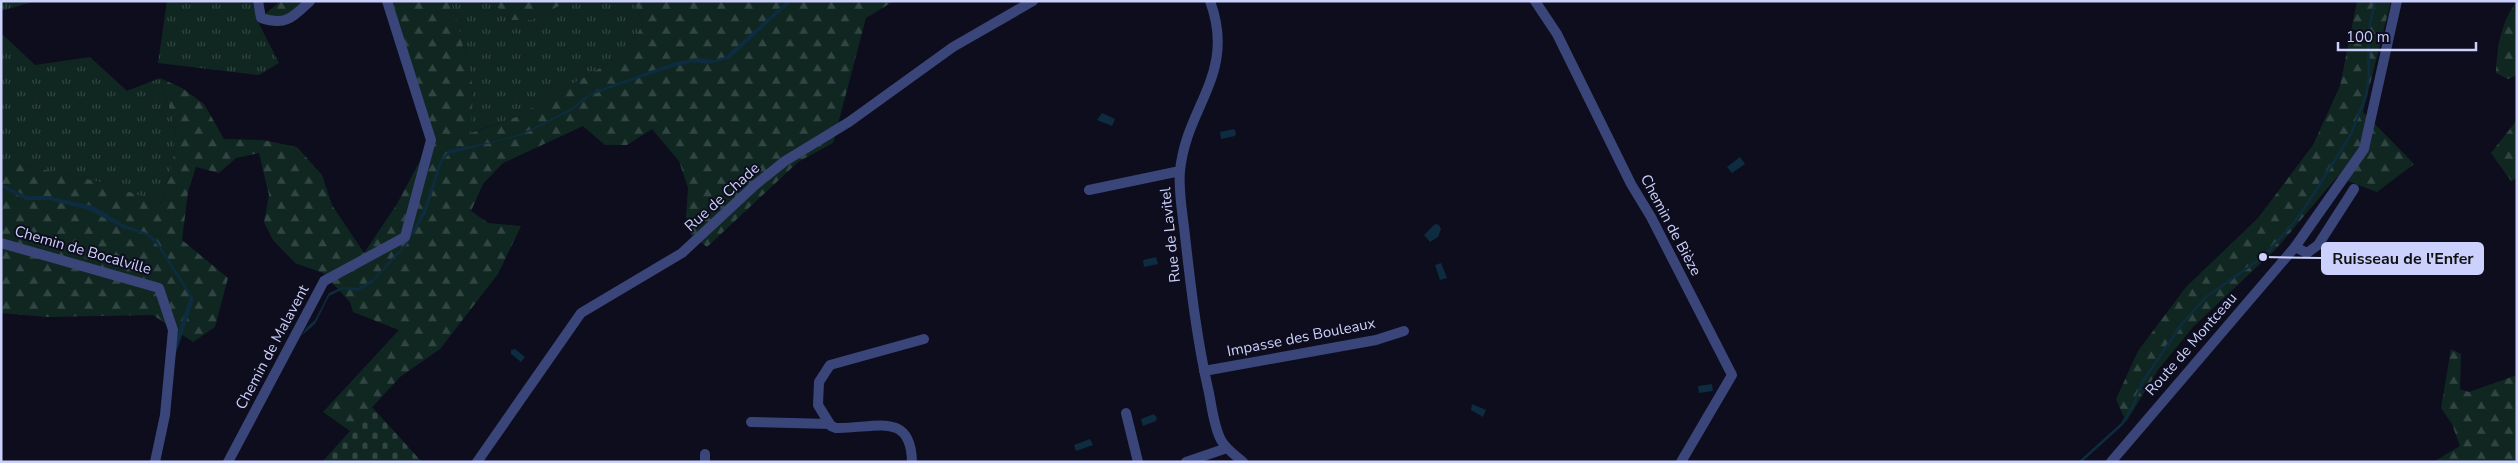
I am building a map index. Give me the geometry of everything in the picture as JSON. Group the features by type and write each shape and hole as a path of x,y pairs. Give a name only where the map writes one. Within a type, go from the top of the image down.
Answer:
{"street":[{"path":"258,1 261,18 276,22 291,19 310,1"},
{"name":"Chemin de Malavent","path":"228,462 324,281 406,237 431,140 387,1"},
{"name":"Rue de Chade","path":"477,462 581,313 682,253 755,185 785,161 849,122 953,47 1033,1"},
{"name":"Rue de Lavitel","path":"1210,1 1217,28 1218,62 1210,88 1186,136 1180,171 1194,320 1204,371 1221,440 1243,462"},
{"name":"Chemin de Bièze","path":"1535,1 1557,34 1631,184 1732,375 1681,462"},
{"name":"Route de Montceau","path":"2111,462 2295,247 2364,149 2397,1"},
{"path":"1089,190 1180,171"},
{"path":"2295,247 2307,253 2318,245 2354,189"},
{"name":"Chemin de Bocalville","path":"1,243 159,288 173,330 165,414 155,462"},
{"name":"Impasse des Bouleaux","path":"1204,371 1376,340 1404,331"},
{"path":"912,462 910,440 904,431 898,428 889,426 836,428 830,424 818,405 819,382 830,365 924,339"},
{"path":"1126,413 1138,462"},
{"path":"751,422 830,424"},
{"path":"1186,462 1227,448"}],"green space":[{"path":"1,1 36,1 1,11"},
{"path":"167,1 252,1 258,22 279,63 259,75 158,63"},
{"path":"280,1 310,1 291,19 261,18"},
{"path":"387,1 450,1 473,87 471,133 516,117 624,54 643,24 634,1 894,1 866,18 833,143 798,162 707,247 691,235 686,217 688,188 679,161 652,129 627,145 605,145 583,126 503,163 483,184 471,211 488,223 521,226 498,274 440,349 400,377 350,431 323,412 399,330 353,312 350,302 323,273 295,263 273,240 264,222 269,195 259,153 236,158 219,173 196,167 188,192 182,240 228,278 215,327 193,342 153,315 46,317 1,313 1,160 109,184 161,204 173,161 176,129 160,78 182,88 204,104 224,139 263,140 297,147 322,175 332,205 364,253 397,204 431,140"},
{"path":"450,1 492,1 510,20 531,20 569,1 634,1 643,24 624,54 516,117 470,133 473,87"},
{"path":"492,1 569,1 531,20 510,20"},
{"path":"2357,1 2391,1 2363,112 2414,164 2377,192 2337,177 2277,248 2193,327 2158,370 2126,422 2116,399 2138,351 2186,287 2258,218 2313,145 2340,86"},
{"path":"2517,1 2517,75 2508,79 2496,73 2497,54 2507,17"},
{"path":"1,33 35,65 90,57 127,91 160,78 176,129 173,161 161,204 109,184 1,160"},
{"path":"2517,120 2517,178 2511,181 2491,153"},
{"path":"2451,349 2461,354 2460,389 2469,392 2517,375 2517,462 2433,462 2460,446 2452,424 2441,408"},
{"path":"372,407 422,462 322,462"}],"water":[{"path":"787,1 792,1 729,59 708,64 693,62 666,69 591,95 571,111 522,135 449,154 442,162 426,213 406,246 372,283 358,291 343,289 329,296 315,324 301,336 315,320 329,293 343,287 358,288 373,279 406,243 424,209 439,163 449,150 492,142 523,133 570,109 592,92 676,62 697,58 713,60 725,57"},
{"path":"1102,113 1115,119 1112,126 1097,120"},
{"path":"1234,129 1235,136 1221,139 1220,132"},
{"path":"1740,157 1745,164 1732,173 1727,167"},
{"path":"1,184 27,196 47,196 93,206 125,225 147,233 156,239 194,299 171,368 173,348 190,297 157,245 146,235 123,228 89,210 48,200 26,200 1,187"},
{"path":"1435,224 1439,225 1441,229 1438,237 1430,242 1424,235"},
{"path":"1156,257 1158,264 1144,267 1143,260"},
{"path":"1441,263 1447,278 1440,280 1435,265"},
{"path":"515,349 525,357 521,362 511,354 511,350"},
{"path":"1712,384 1713,391 1699,393 1698,386"},
{"path":"1472,404 1486,410 1483,417 1471,410"},
{"path":"1154,414 1157,418 1156,421 1143,426 1141,419"},
{"path":"1090,439 1093,445 1076,451 1074,445"}],"waterway":[{"path":"2080,462 2122,424 2132,408 2143,381 2182,324 2206,297 2263,257 2293,224 2308,203 2351,134 2366,96 2369,75 2368,35 2375,1"}],"place":[{"name":"Ruisseau de l'Enfer","path":"2263,257"}]}
